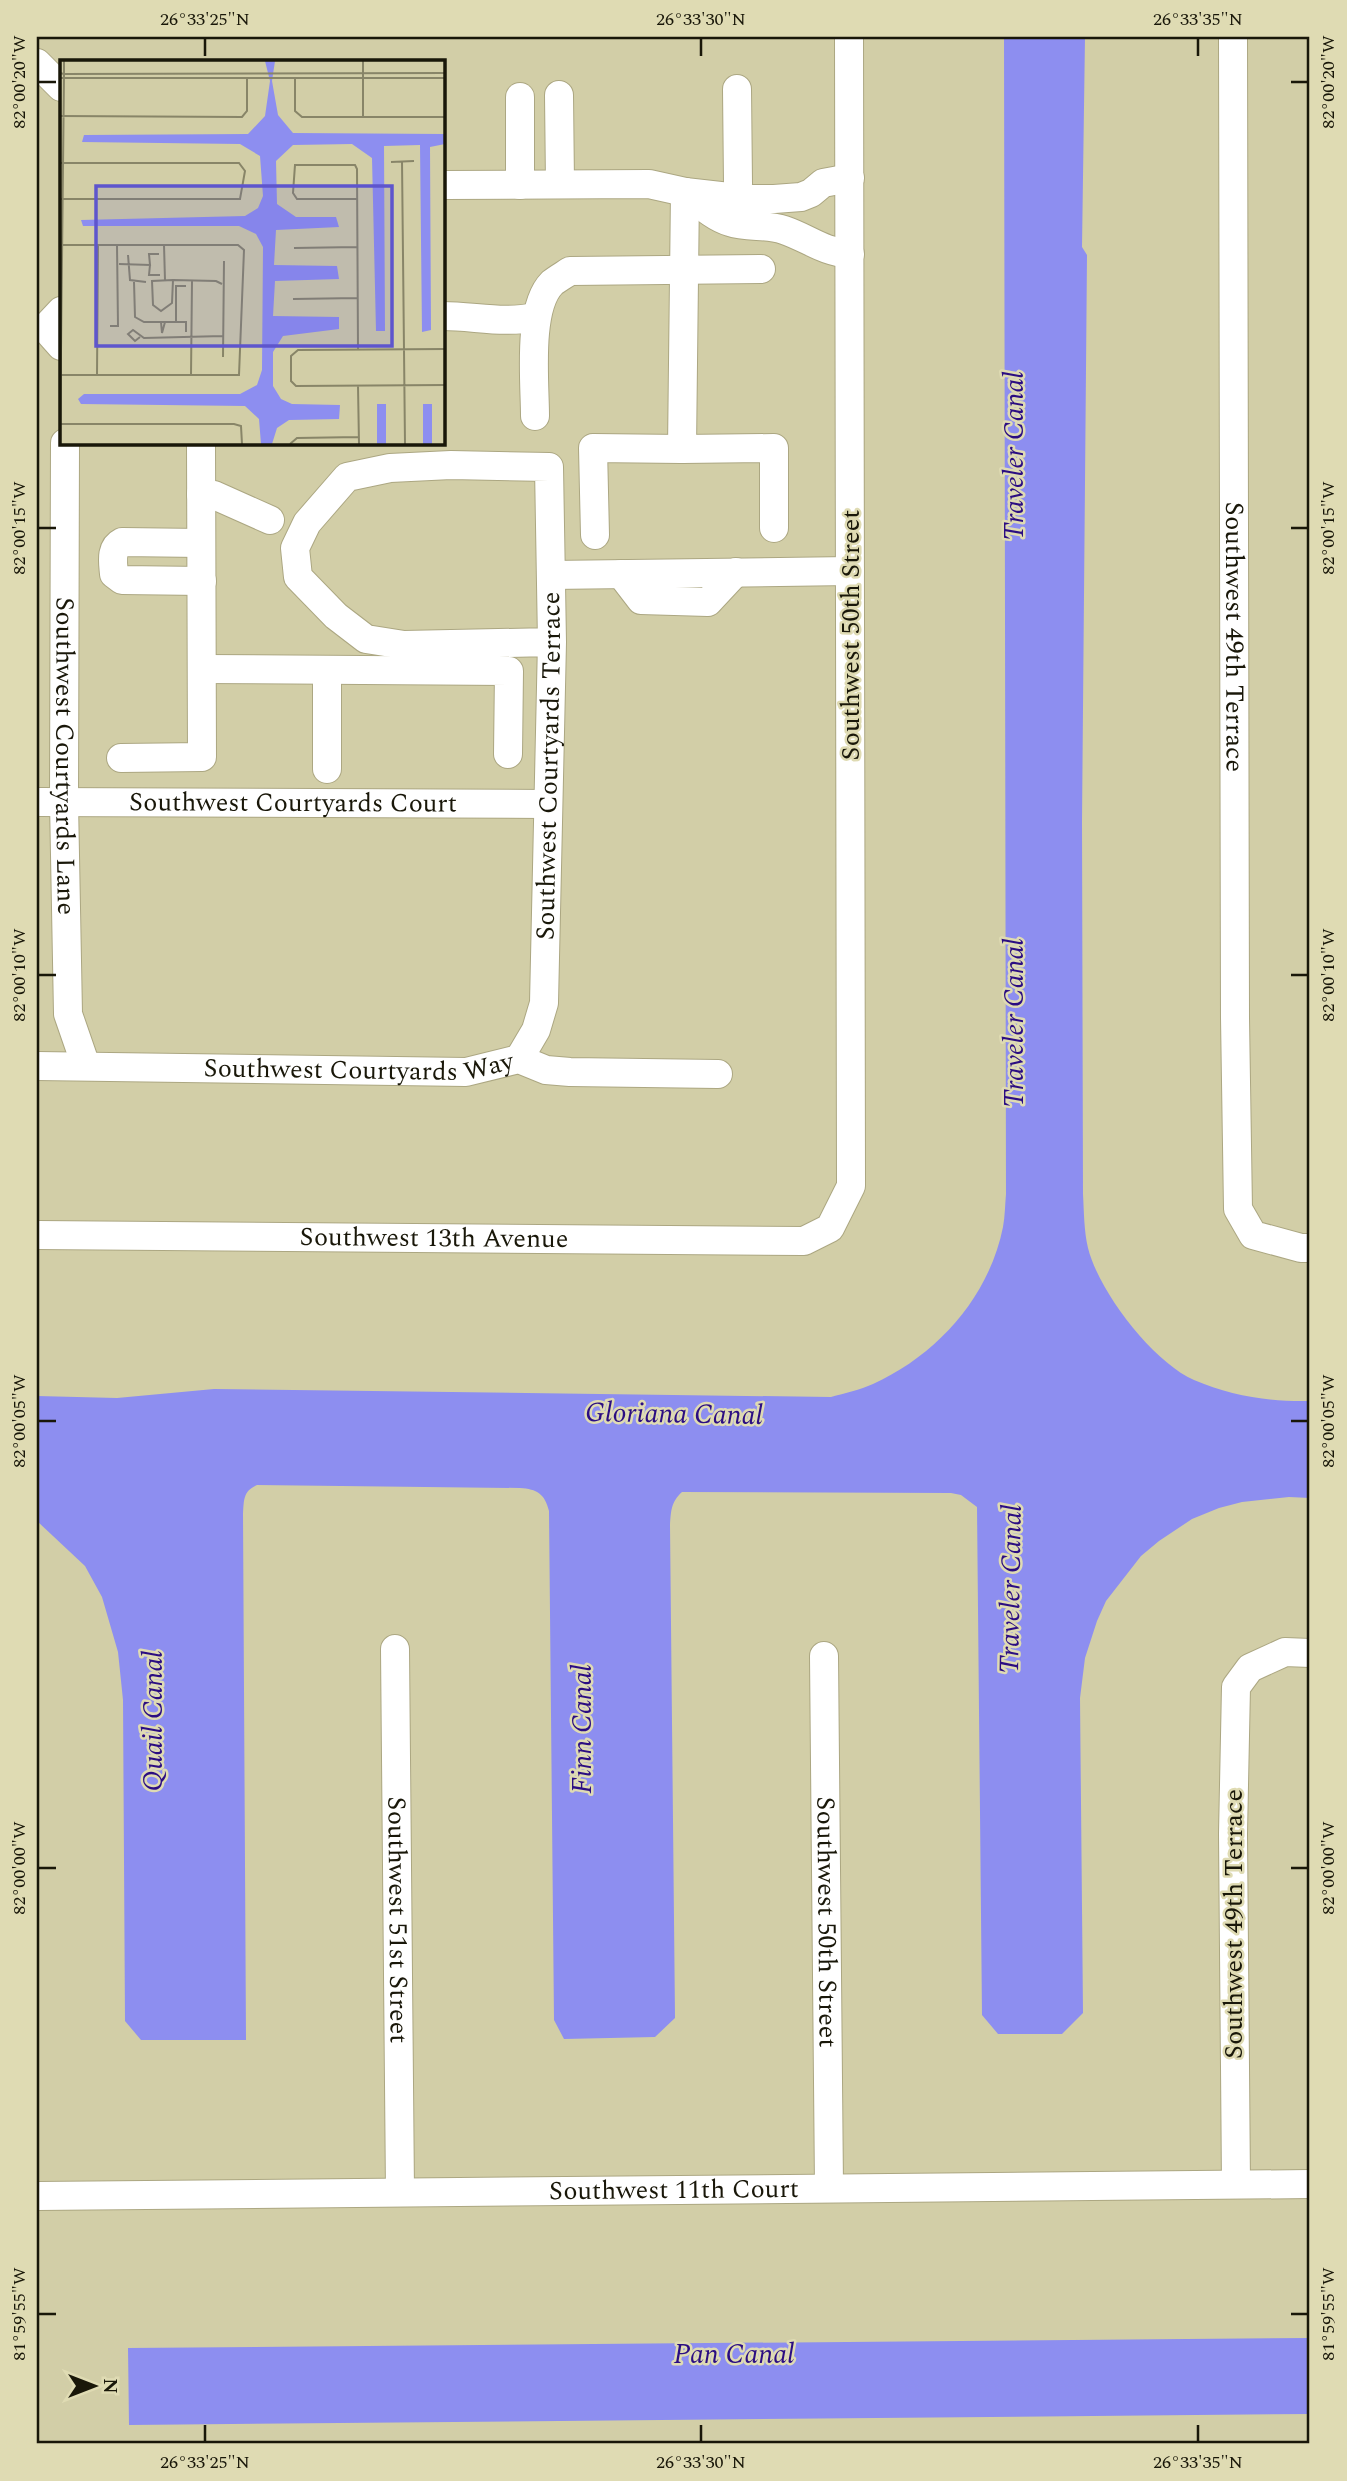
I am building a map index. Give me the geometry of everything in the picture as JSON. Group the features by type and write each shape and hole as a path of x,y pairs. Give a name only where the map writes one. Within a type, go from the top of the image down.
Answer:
{"street":[{"name":"Southwest 50th Street","path":"830,1228 851,1186 849,37"},
{"name":"Southwest 49th Terrace","path":"1233,37 1235,1018 1238,1209 1253,1235 1310,1248"},
{"path":"37,63 60,86"},
{"path":"734,210 737,89"},
{"path":"559,95 560,184"},
{"path":"520,97 520,185"},
{"path":"444,185 649,184 685,192 708,211 734,210 801,197 823,183 850,178"},
{"path":"682,449 685,192"},
{"path":"801,197 801,238"},
{"path":"734,210 834,253 850,254"},
{"path":"535,416 536,317 543,296 552,283 570,271 761,269"},
{"path":"60,312 45,328 60,344"},
{"path":"444,316 474,316 516,322 536,317"},
{"name":"Southwest Courtyards Lane","path":"65,444 51,802 68,1014 86,1066"},
{"path":"121,758 202,757 201,444"},
{"path":"595,535 593,448 774,448 774,528"},
{"name":"Southwest Courtyards Terrace","path":"519,1059 536,1030 544,1003 552,642 549,467 415,466 347,477 307,523 295,548 298,577 336,616 366,639 404,645 552,642"},
{"path":"201,494 214,495 270,520"},
{"path":"201,543 122,542 113,552 114,574 121,580 202,581"},
{"path":"551,575 850,571"},
{"path":"202,669 509,671 508,754"},
{"path":"327,670 327,769"},
{"name":"Southwest Courtyards Court","path":"51,802 548,804"},
{"name":"Southwest Courtyards Way","path":"37,1066 466,1072 519,1059 546,1070 570,1072 719,1074"},
{"name":"Southwest 13th Avenue","path":"37,1235 804,1241 830,1228"},
{"name":"Southwest 51st Street","path":"395,1649 400,2192"},
{"name":"Southwest 49th Terrace","path":"1236,2184 1233,1834 1236,1687 1250,1668 1285,1653 1310,1653"},
{"name":"Southwest 50th Street","path":"824,1656 829,2187"},
{"name":"Southwest 11th Court","path":"37,2196 1310,2184"}],"water":[{"path":"1004,37 1085,37 1082,247 1087,255 1082,822 1083,1194 1088,1248 1103,1285 1130,1324 1145,1342 1178,1371 1208,1386 1237,1394 1266,1399 1310,1401 1310,1498 1289,1497 1242,1502 1192,1519 1141,1556 1106,1601 1085,1658 1080,1698 1083,2013 1062,2034 998,2034 982,2015 977,1507 961,1495 951,1493 682,1492 671,1511 670,1525 675,2018 655,2037 564,2039 554,2020 549,1511 545,1500 536,1491 520,1488 252,1487 244,1500 243,1514 246,2040 141,2040 125,2021 123,1700 118,1652 102,1597 85,1566 37,1521 37,1396 117,1398 214,1389 831,1397 873,1384 918,1357 957,1321 986,1277 1003,1227 1006,1194"},
{"name":"Pan Canal","path":"1310,2338 1310,2414 129,2425 128,2348"}],"water label":[{"name":"Traveler Canal","path":"1014,456"},
{"name":"Traveler Canal","path":"1014,1023"},
{"name":"Gloriana Canal","path":"674,1414"},
{"name":"Traveler Canal","path":"1011,1589"},
{"name":"Quail Canal","path":"153,1721"},
{"name":"Finn Canal","path":"582,1729"}]}
